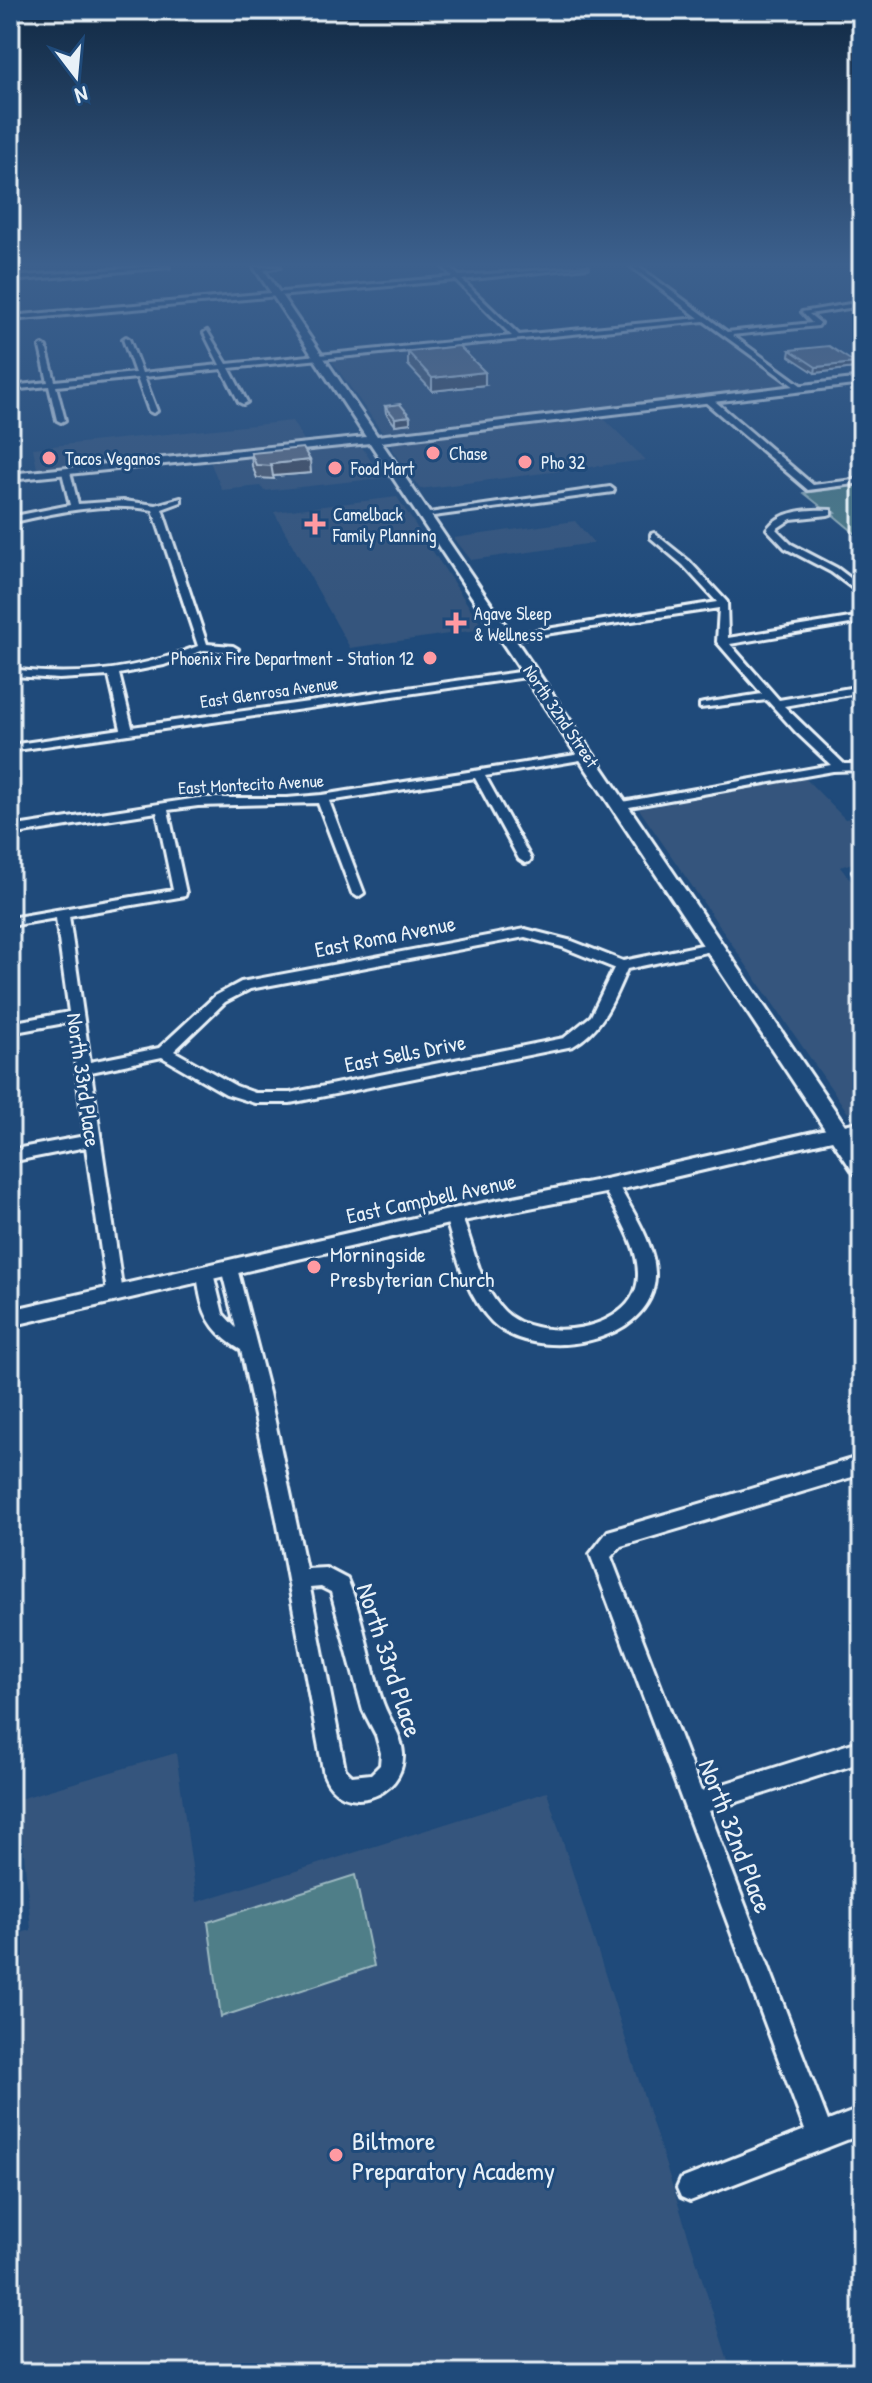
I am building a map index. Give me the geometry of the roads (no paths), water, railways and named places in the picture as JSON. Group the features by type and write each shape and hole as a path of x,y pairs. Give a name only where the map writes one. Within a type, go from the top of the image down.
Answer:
{"main road":[{"name":"North 32nd Street","path":"334,378 862,1167"},
{"path":"10,477 376,439 862,381"}],"street":[{"path":"51,378 61,420 71,423"},
{"path":"10,388 116,378"},
{"path":"141,378 153,411 163,414"},
{"path":"231,378 243,402 252,406"},
{"path":"786,378 799,388"},
{"path":"707,399 811,488 862,481"},
{"path":"66,472 75,508"},
{"path":"426,514 610,490"},
{"path":"10,520 75,508 134,505 157,508 178,500"},
{"path":"157,508 203,647"},
{"path":"828,512 791,516 773,524 773,533 783,543 842,575 862,592"},
{"path":"654,536 686,563 724,604 722,642 773,700 841,768"},
{"path":"509,638 724,604"},
{"path":"722,642 862,619"},
{"path":"10,657 12,674 62,676 113,670 191,653 203,647 233,649"},
{"path":"113,670 127,731"},
{"name":"East Glenrosa Avenue","path":"10,748 533,673"},
{"path":"704,706 862,689"},
{"name":"East Montecito Avenue","path":"10,831 198,802 322,799 588,756"},
{"path":"622,806 862,767"},
{"path":"478,773 525,859"},
{"path":"322,799 358,893"},
{"path":"10,922 180,893 162,808"},
{"name":"North 33rd Place","path":"62,913 114,1294"},
{"name":"East Roma Avenue","path":"164,1052 220,999 246,985 449,946 525,933 567,944 622,966"},
{"path":"622,966 716,946"},
{"name":"East Sells Drive","path":"164,1052 231,1090 255,1098 290,1098 360,1085 568,1042 586,1033 599,1018 622,966"},
{"path":"10,1028 75,1016"},
{"path":"82,1069 164,1052"},
{"name":"East Campbell Avenue","path":"10,1318 453,1216 610,1185 862,1127"},
{"path":"10,1156 93,1140"},
{"path":"453,1216 484,1301 512,1328 550,1340 595,1334 638,1306 648,1277 639,1245 610,1185"},
{"name":"North 33rd Place","path":"229,1268 243,1319 299,1581 335,1775 348,1788 376,1784 390,1770 392,1753 374,1710 340,1586 333,1579 318,1577 299,1581"},
{"path":"205,1273 214,1317 249,1346"},
{"path":"220,1325 243,1319"},
{"name":"North 32nd Place","path":"821,2137 600,1554 615,1538 862,1465"},
{"path":"694,1805 862,1751"},
{"path":"690,2188 862,2121"}],"place":[{"name":"Chase","path":"433,453"},
{"name":"Tacos Veganos","path":"49,458"},
{"name":"Pho 32","path":"525,462"},
{"name":"Food Mart","path":"335,468"},
{"name":"Camelback Family Planning","path":"315,524"},
{"name":"Agave Sleep & Wellness","path":"456,623"},
{"name":"Phoenix Fire Department - Station 12","path":"430,658"},
{"name":"Morningside Presbyterian Church","path":"314,1267"},
{"name":"Biltmore Preparatory Academy","path":"336,2155"}]}
